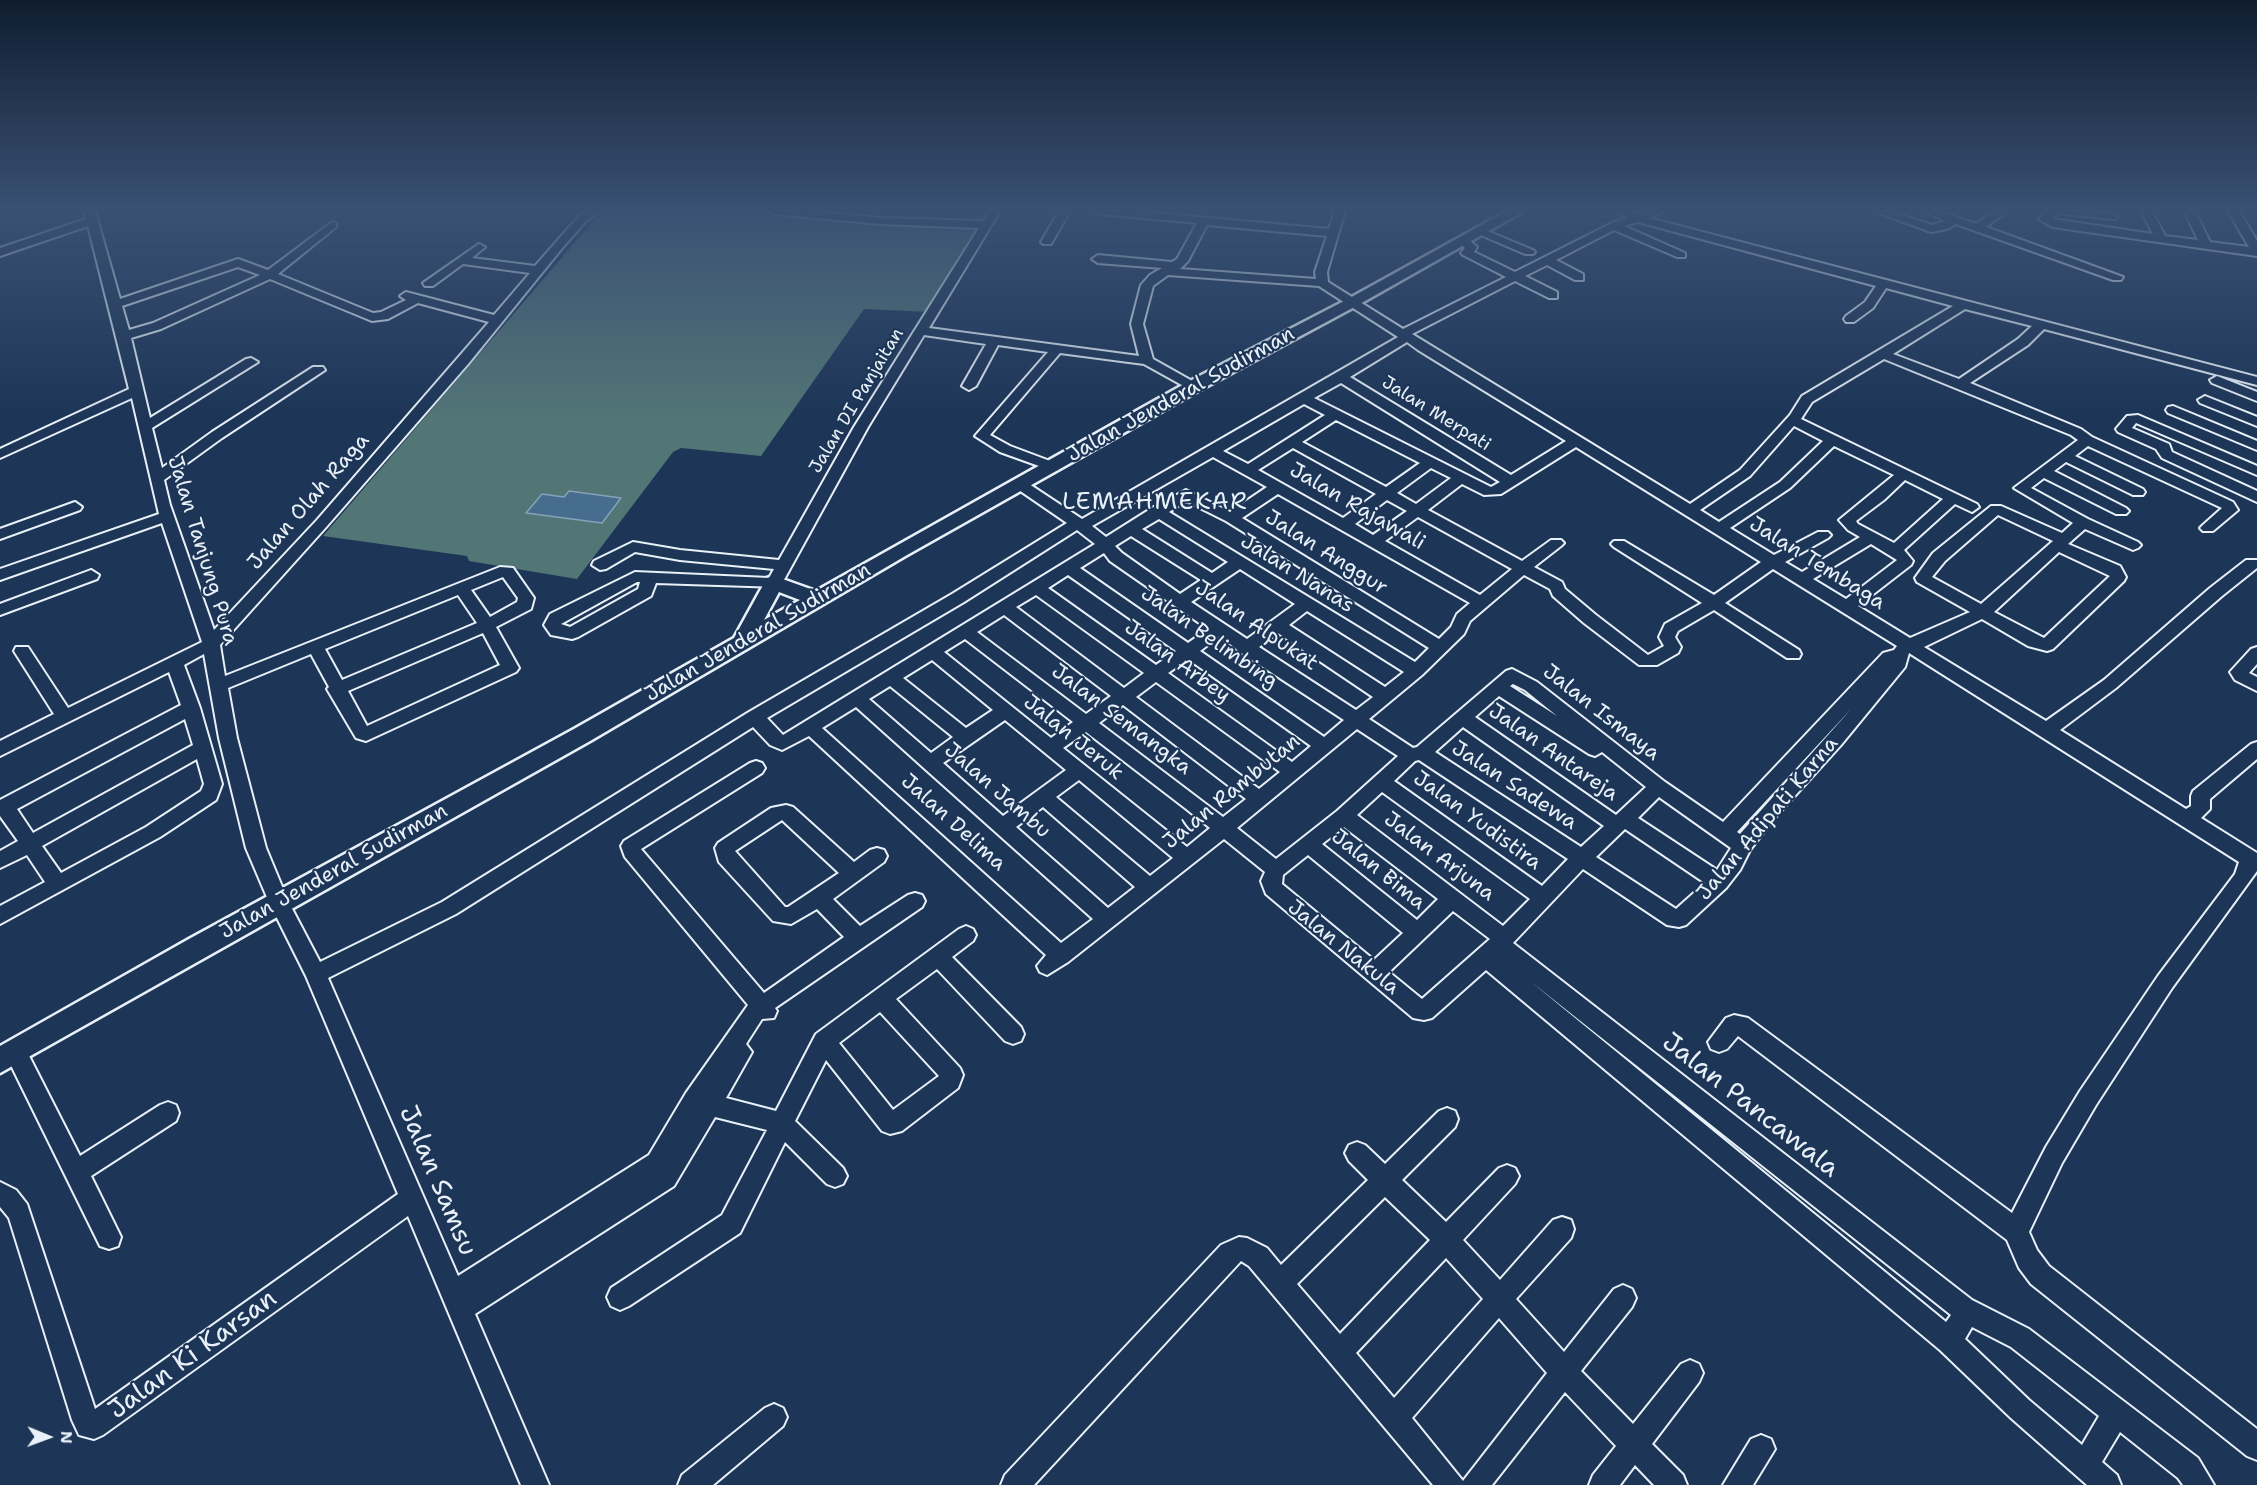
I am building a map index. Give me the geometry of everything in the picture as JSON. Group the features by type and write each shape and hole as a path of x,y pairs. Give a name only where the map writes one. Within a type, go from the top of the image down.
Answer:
{"main road":[{"name":"Jalan Jenderal Sudirman","path":"8,1055 741,644 900,551 1194,386 1392,280"},
{"path":"741,644 778,574 818,599"}],"street":[{"name":"Jalan Tanjung Pura","path":"107,280 124,336 156,479 211,644 228,738 256,848 279,902"},
{"path":"114,305 187,280"},
{"path":"124,336 157,326 258,280"},
{"path":"283,280 372,317 384,316 415,300"},
{"name":"Jalan Olah Raga","path":"0,749 211,644 322,523 530,280"},
{"name":"Jalan DI Panjaitan","path":"778,574 861,426 953,280"},
{"path":"1147,361 1137,324 1142,301 1149,283 1153,280"},
{"path":"1295,280 1322,283"},
{"path":"316,974 449,908 755,717 1080,525 1341,377 1405,335 1508,280"},
{"path":"1524,280 1553,295"},
{"path":"1870,280 2257,381"},
{"name":"Jalan Tembaga","path":"1322,283 1328,289 1353,302 1720,528 1768,565 1802,579 1846,607 1902,650 2047,730 2185,819 2249,867"},
{"path":"1850,319 1869,305 1883,284"},
{"path":"401,295 497,320"},
{"path":"1691,510 1745,473 1792,420 1807,399 1939,321 1962,304"},
{"path":"1960,384 2023,342 2042,325"},
{"path":"920,331 1147,361 1194,386"},
{"path":"969,387 994,341"},
{"path":"1053,467 1005,449 982,436 1058,349"},
{"path":"2150,352 2257,397"},
{"path":"1882,354 2076,432 2087,440 2228,505 2230,510 2208,528"},
{"path":"144,427 251,362"},
{"path":"156,479 217,435 318,370"},
{"name":"Jalan Merpati","path":"1341,377 1511,482"},
{"path":"0,454 136,391"},
{"path":"1303,398 1489,492 1496,491 1577,440"},
{"path":"2205,400 2257,422"},
{"path":"2173,410 2257,446"},
{"path":"1250,470 1336,414"},
{"path":"2164,447 2123,430 2132,419 2138,418 2257,471"},
{"path":"1792,420 1972,507"},
{"path":"2164,447 2180,437"},
{"path":"1720,528 1785,485 1833,440"},
{"path":"2087,440 2021,488 2083,522 2133,545"},
{"path":"1292,442 1556,585 1559,592 1590,619 1648,662 1672,649 1667,637 1671,628 1714,603 1768,565 1823,535"},
{"path":"2164,447 2163,450 2167,455 2257,497"},
{"name":"Jalan Rajawali","path":"1212,450 1480,602"},
{"path":"2066,457 2139,492"},
{"path":"1345,524 1430,462"},
{"path":"2044,472 2121,511"},
{"path":"1846,607 1905,561 1904,557 1895,550 1849,524 1848,518 1879,496 1903,474"},
{"path":"1375,542 1461,478"},
{"name":"Jalan Alpukat","path":"1021,485 1080,525 1105,544 1116,557 1246,648 1356,720 1416,754"},
{"path":"1231,518 1278,487"},
{"name":"Jalan Anggur","path":"1157,511 1183,495 1189,495 1231,518 1441,648"},
{"path":"1895,550 1953,498"},
{"path":"0,534 75,507"},
{"path":"1996,509 2061,543 2114,570 2118,577 2053,642 2047,645 2034,642 1923,578 1939,557 1996,509"},
{"path":"755,717 782,742 1005,607 1157,511"},
{"name":"Jalan Nanas","path":"1157,511 1416,671"},
{"path":"0,568 167,514"},
{"path":"0,575 167,514"},
{"path":"1902,650 1982,613 2083,522"},
{"path":"1131,529 1212,580"},
{"path":"1802,579 1871,537"},
{"name":"Jalan Rambutan","path":"1054,961 1187,858 1416,671 1458,630 1463,618 1480,602 1556,543"},
{"path":"1619,544 1793,654"},
{"path":"600,565 633,548 778,574"},
{"path":"1180,602 1239,562"},
{"path":"2047,730 2110,684 2216,592 2252,564"},
{"name":"Jalan Belimbing","path":"1068,567 1324,746"},
{"path":"219,685 461,587 507,572 526,597 525,605 486,625 336,689"},
{"path":"649,578 645,592 572,633 557,631 552,625 556,618 635,578 778,574"},
{"path":"0,581 5,608 91,575"},
{"path":"315,646 336,689 362,733 366,734 507,670 510,666 461,587"},
{"name":"Jalan Arbey","path":"1036,587 1293,772"},
{"path":"1246,648 1306,604"},
{"path":"1005,607 1259,799"},
{"path":"1279,626 1385,696"},
{"path":"1050,748 1124,699 1219,629"},
{"name":"Jalan Semangka","path":"965,631 1088,722 1224,828 1274,876"},
{"name":"Jalan Adipati Karna","path":"1674,919 1679,919 1719,882 1733,864 1759,810 1818,731 1889,657 1902,650"},
{"name":"Jalan Adipati Karna","path":"1724,833 1759,810 1835,740 1899,663 1902,650"},
{"path":"22,651 65,717"},
{"name":"Jalan Jeruk","path":"932,651 1187,858"},
{"path":"2257,653 2239,672 2240,675 2257,685"},
{"path":"0,916 153,832 209,795 213,784 191,708 174,662"},
{"name":"Jalan Ismaya","path":"1498,687 1515,675 1658,787 1742,845"},
{"path":"890,676 965,737"},
{"path":"1274,876 1382,782 1463,718 1498,687 1612,761 1630,764"},
{"name":"Jalan Jambu","path":"856,697 1108,920"},
{"path":"57,884 3,808 191,708"},
{"path":"930,763 1004,711"},
{"name":"Jalan Antareja","path":"1463,718 1621,822 1719,882"},
{"name":"Jalan Delima","path":"810,727 1054,961"},
{"path":"1818,731 1835,740"},
{"path":"0,860 202,748"},
{"path":"2185,819 2201,809 2200,796 2257,749"},
{"name":"Jalan Sadewa","path":"1416,754 1674,919"},
{"path":"756,768 631,846 632,852 766,1005"},
{"path":"1004,826 1078,771"},
{"name":"Jalan Yudistira","path":"1382,782 1544,898"},
{"path":"1658,787 1581,858 1496,946 1734,1162 1949,1341 2020,1409 2108,1485"},
{"path":"1043,796 1149,886"},
{"path":"852,873 786,812 778,813 725,848 726,856 780,915 791,916 877,856"},
{"name":"Jalan Arjuna","path":"1344,816 1453,898 1496,946"},
{"name":"Jalan Bima","path":"1309,846 1417,932"},
{"path":"2016,1231 2054,1155 2126,1038 2249,867"},
{"name":"Jalan Nakula","path":"1274,876 1272,888 1279,895 1421,1011 1425,1010 1496,946"},
{"path":"819,898 858,938"},
{"path":"1374,973 1453,898"},
{"path":"457,1300 588,1218 666,1178 701,1103 766,1005 858,938 915,901"},
{"name":"Jalan Samsu","path":"279,902 316,974 535,1485"},
{"path":"620,1297 731,1224 824,1041 966,934"},
{"name":"Jalan Pancawala","path":"1496,946 1968,1311 2020,1338 2188,1468 2200,1485"},
{"path":"938,956 1013,1034"},
{"path":"824,1041 890,1123 894,1123 950,1081 952,1075 881,998"},
{"path":"1719,1042 1734,1025 1740,1025 2016,1231 2028,1258 2040,1275 2257,1446"},
{"path":"8,1055 76,1172 109,1237"},
{"path":"701,1103 781,1123 834,1176"},
{"path":"76,1172 168,1113"},
{"path":"1280,1284 1447,1119"},
{"path":"1734,1162 1749,1143"},
{"path":"1357,1153 1447,1240 1563,1371 1673,1485"},
{"path":"1340,1352 1507,1176"},
{"name":"Jalan Ki Karsan","path":"0,1194 8,1198 19,1212 88,1426 94,1426 413,1198"},
{"path":"1394,1418 1562,1229"},
{"path":"1015,1485 1230,1254 1239,1250 1247,1250 1258,1257 1451,1485"},
{"path":"1475,1485 1623,1298"},
{"path":"1949,1341 1968,1311"},
{"path":"1603,1485 1690,1373"},
{"path":"2085,1465 2116,1414"},
{"path":"692,1485 774,1417"},
{"path":"1737,1485 1761,1449"}],"green space":[{"path":"542,280 950,280 931,312 864,309 761,456 681,448 673,452 577,579 469,561 467,556 323,536"}],"water":[{"path":"569,491 621,498 602,523 526,513 542,494 564,497"}],"district":[{"name":"LEMAHMEKAR","path":"1155,503"}]}
